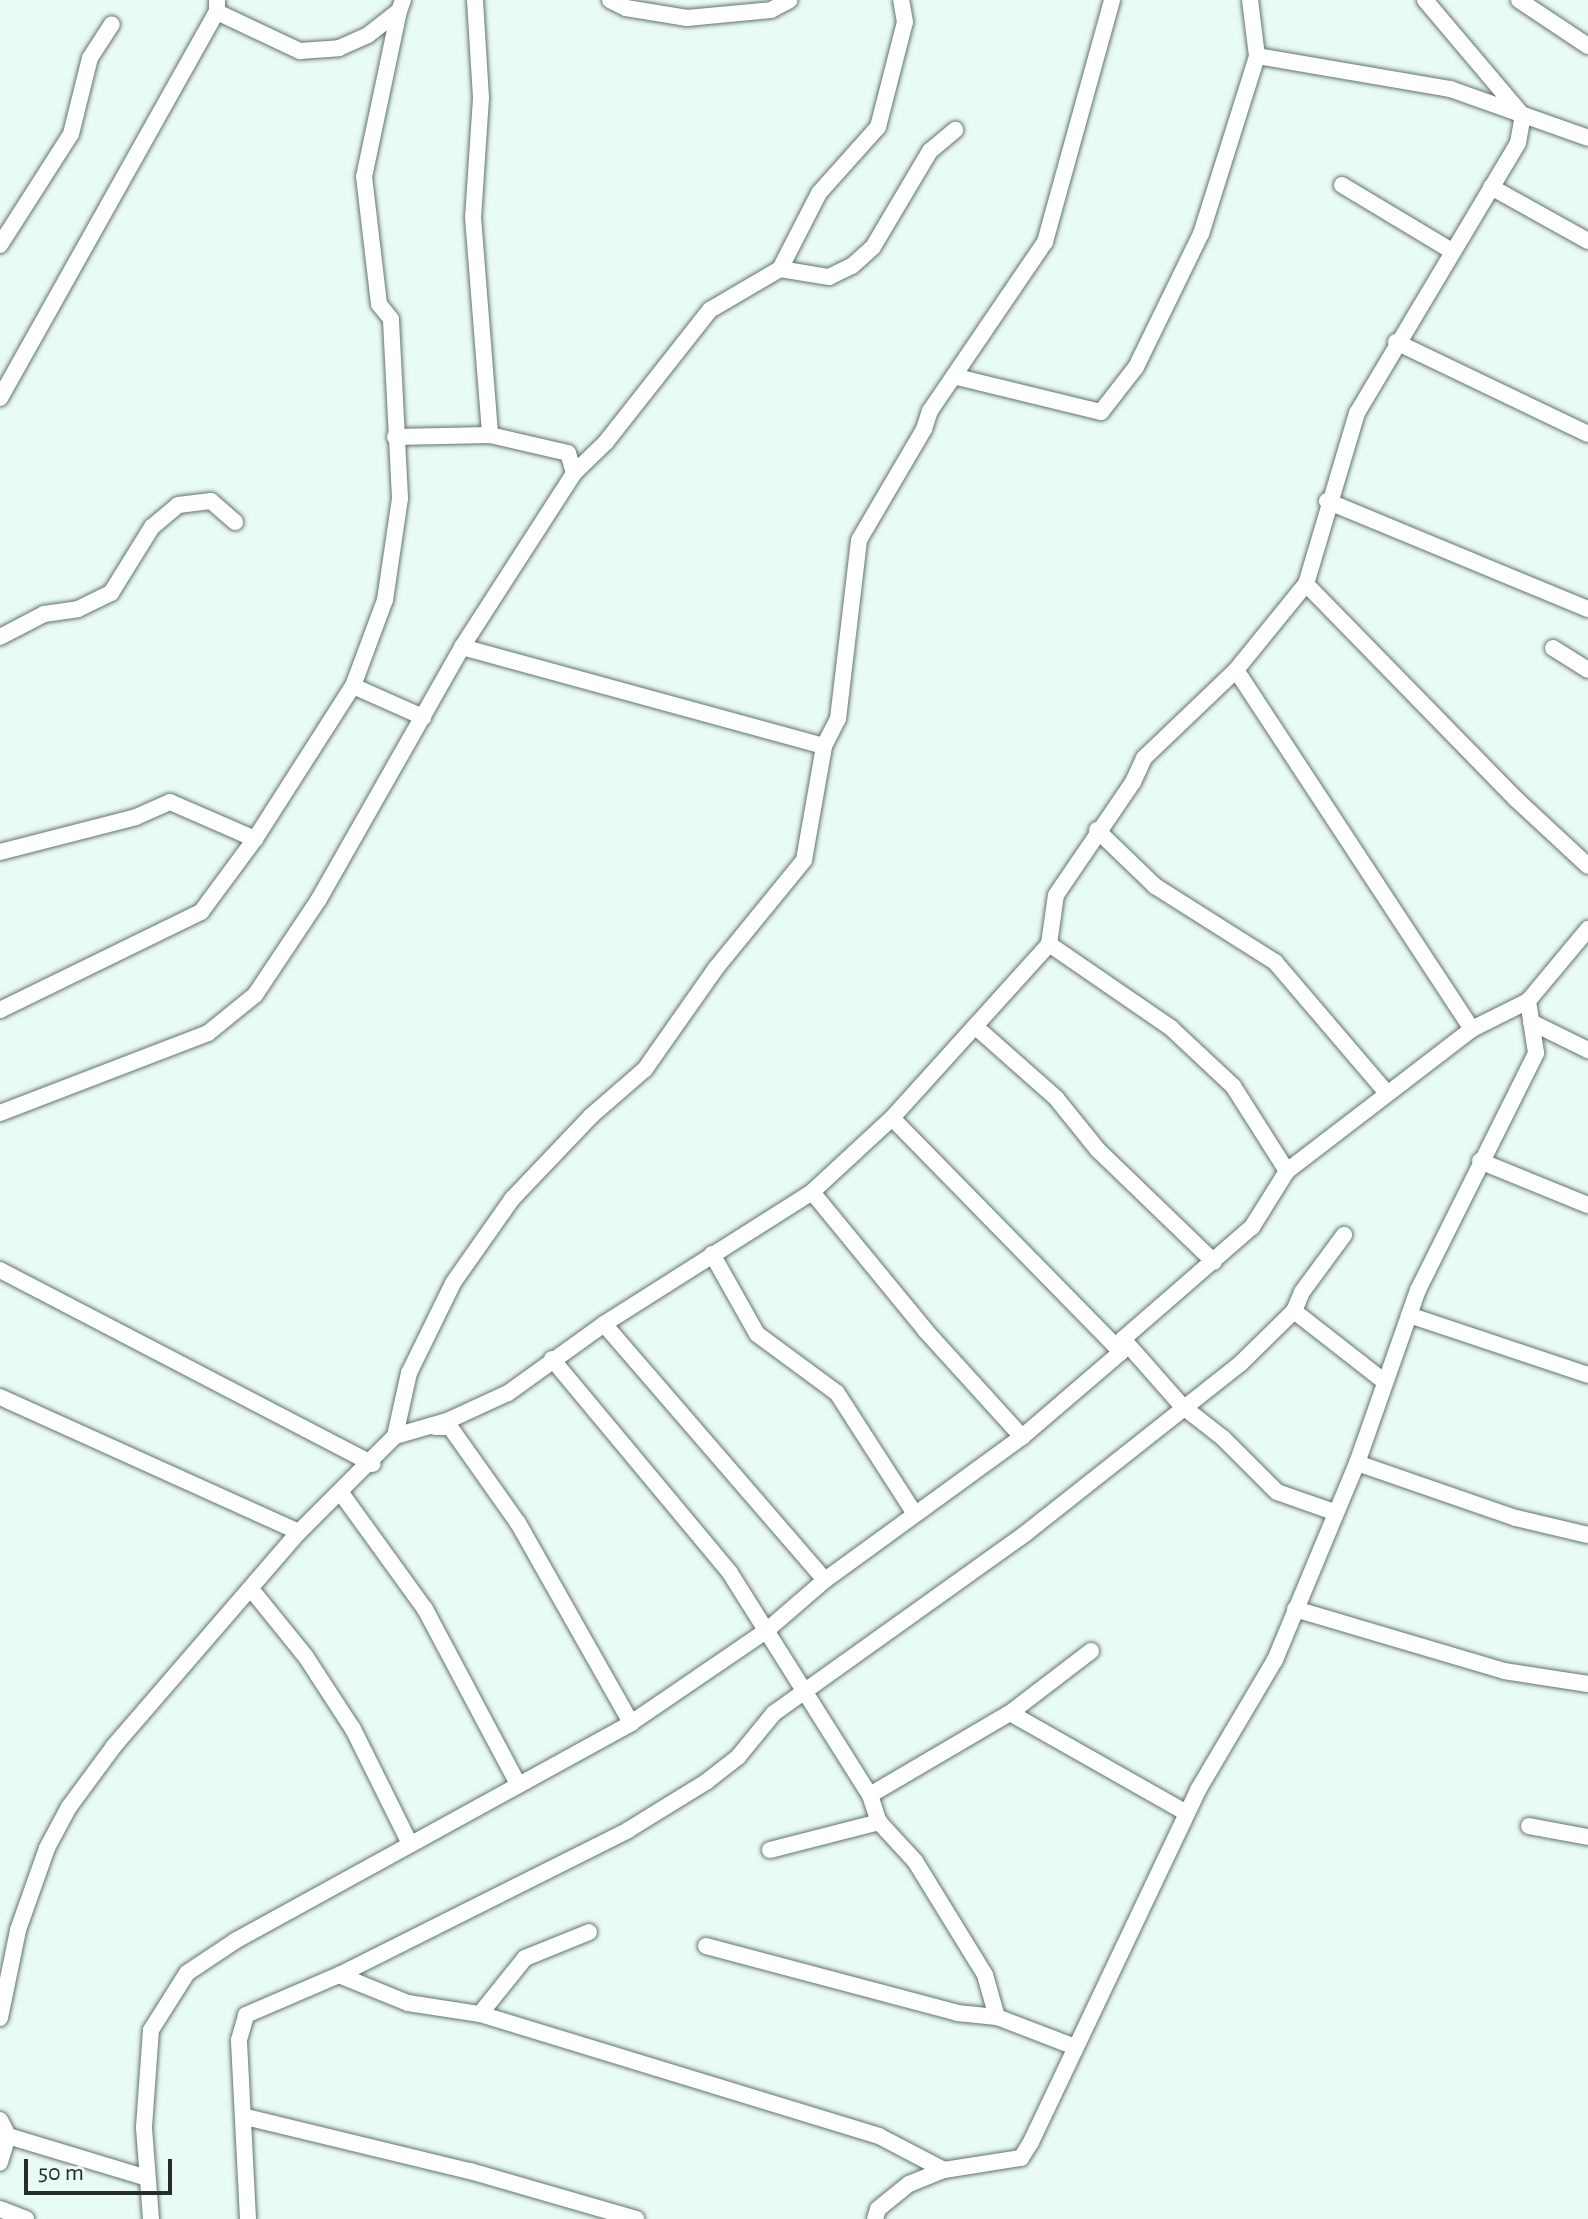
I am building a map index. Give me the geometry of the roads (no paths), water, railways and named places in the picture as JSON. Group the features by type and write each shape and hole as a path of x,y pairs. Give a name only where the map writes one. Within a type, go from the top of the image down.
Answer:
{"street":[{"path":"475,0 481,98 473,217 490,435"},
{"path":"610,0 626,8 687,18 771,10 790,0"},
{"path":"0,1113 208,1033 255,995 319,899 462,647 574,473 606,442 710,310 780,269 819,193 878,127 905,22 901,0"},
{"path":"0,2018 18,1930 47,1848 69,1807 114,1746 299,1532 373,1464 395,1436 409,1373 453,1283 512,1199 591,1116 645,1069 716,968 804,860 824,746 838,719 859,540 930,411 957,377 1045,242 1112,0"},
{"path":"957,377 1101,412 1136,367 1201,234 1257,56 1250,0"},
{"path":"1425,0 1523,116"},
{"path":"1519,0 1588,46"},
{"path":"0,398 217,6 300,51 339,48 368,35 401,6"},
{"path":"0,1010 201,912 255,839 353,686 385,600 400,498 391,319 379,304 364,177 401,6"},
{"path":"0,245 71,134 90,58 112,24"},
{"path":"1257,56 1450,89 1588,138"},
{"path":"395,1436 425,1428 508,1393 604,1324 812,1192 892,1118 977,1028 1049,944 1056,895 1097,830 1133,782 1144,758 1236,670 1306,584 1327,501 1357,413 1450,250 1518,143 1523,116"},
{"path":"780,269 829,277 852,266 873,247 930,151 955,130"},
{"path":"1342,185 1450,250"},
{"path":"1491,187 1588,241"},
{"path":"1396,342 1588,434"},
{"path":"395,437 490,435 568,453 574,473"},
{"path":"0,637 44,614 78,609 111,593 152,527 178,505 211,501 235,522"},
{"path":"1327,501 1588,609"},
{"path":"1306,584 1516,799 1588,866"},
{"path":"462,647 824,746"},
{"path":"1553,648 1588,670"},
{"path":"1236,670 1472,1029"},
{"path":"353,686 423,717"},
{"path":"0,852 136,817 170,802 255,839"},
{"path":"1097,830 1155,886 1275,962 1386,1092"},
{"path":"151,2219 144,2127 151,2030 187,1973 224,1947 631,1723 766,1631 825,1580 1022,1437 1252,1227 1287,1171 1472,1029 1528,1001 1588,929"},
{"path":"1049,944 1171,1028 1233,1086 1287,1171"},
{"path":"875,2219 878,2209 909,2184 944,2170 1021,2158 1187,1813 1275,1660 1334,1512 1357,1463 1409,1315 1480,1161 1512,1109 1536,1053 1528,1001"},
{"path":"1531,1022 1588,1050"},
{"path":"977,1028 1056,1098 1098,1150 1214,1262"},
{"path":"892,1118 1182,1406 1223,1438 1277,1492 1334,1512"},
{"path":"1480,1161 1588,1205"},
{"path":"812,1192 1022,1437"},
{"path":"248,2219 246,2117 239,2040 246,2015 339,1975 628,1830 738,1757 774,1713 805,1694 1026,1533 1182,1406 1240,1364 1294,1311 1302,1292 1344,1235"},
{"path":"712,1254 757,1334 837,1393 915,1514"},
{"path":"0,1270 373,1464"},
{"path":"1294,1311 1385,1382"},
{"path":"1409,1315 1588,1375"},
{"path":"604,1324 825,1580"},
{"path":"552,1359 730,1573 870,1795 879,1822 915,1861 985,1975 997,2017"},
{"path":"0,1397 299,1532"},
{"path":"425,1428 450,1427 518,1523 631,1723"},
{"path":"1357,1463 1516,1518 1588,1535"},
{"path":"341,1493 425,1609 518,1784"},
{"path":"251,1589 306,1657 353,1729 410,1844"},
{"path":"1295,1609 1504,1671 1588,1684"},
{"path":"870,1795 1010,1713 1091,1651"},
{"path":"1010,1713 1187,1813"},
{"path":"770,1850 879,1822"},
{"path":"1529,1826 1588,1837"},
{"path":"480,2014 525,1958 589,1932"},
{"path":"706,1946 957,2013 997,2017 1075,2047"},
{"path":"339,1975 408,2003 480,2014 879,2136 944,2170"},
{"path":"246,2117 470,2171 636,2219"},
{"path":"0,2120 8,2136 0,2163"},
{"path":"8,2136 147,2178"},
{"path":"0,2209 26,2219"}]}
